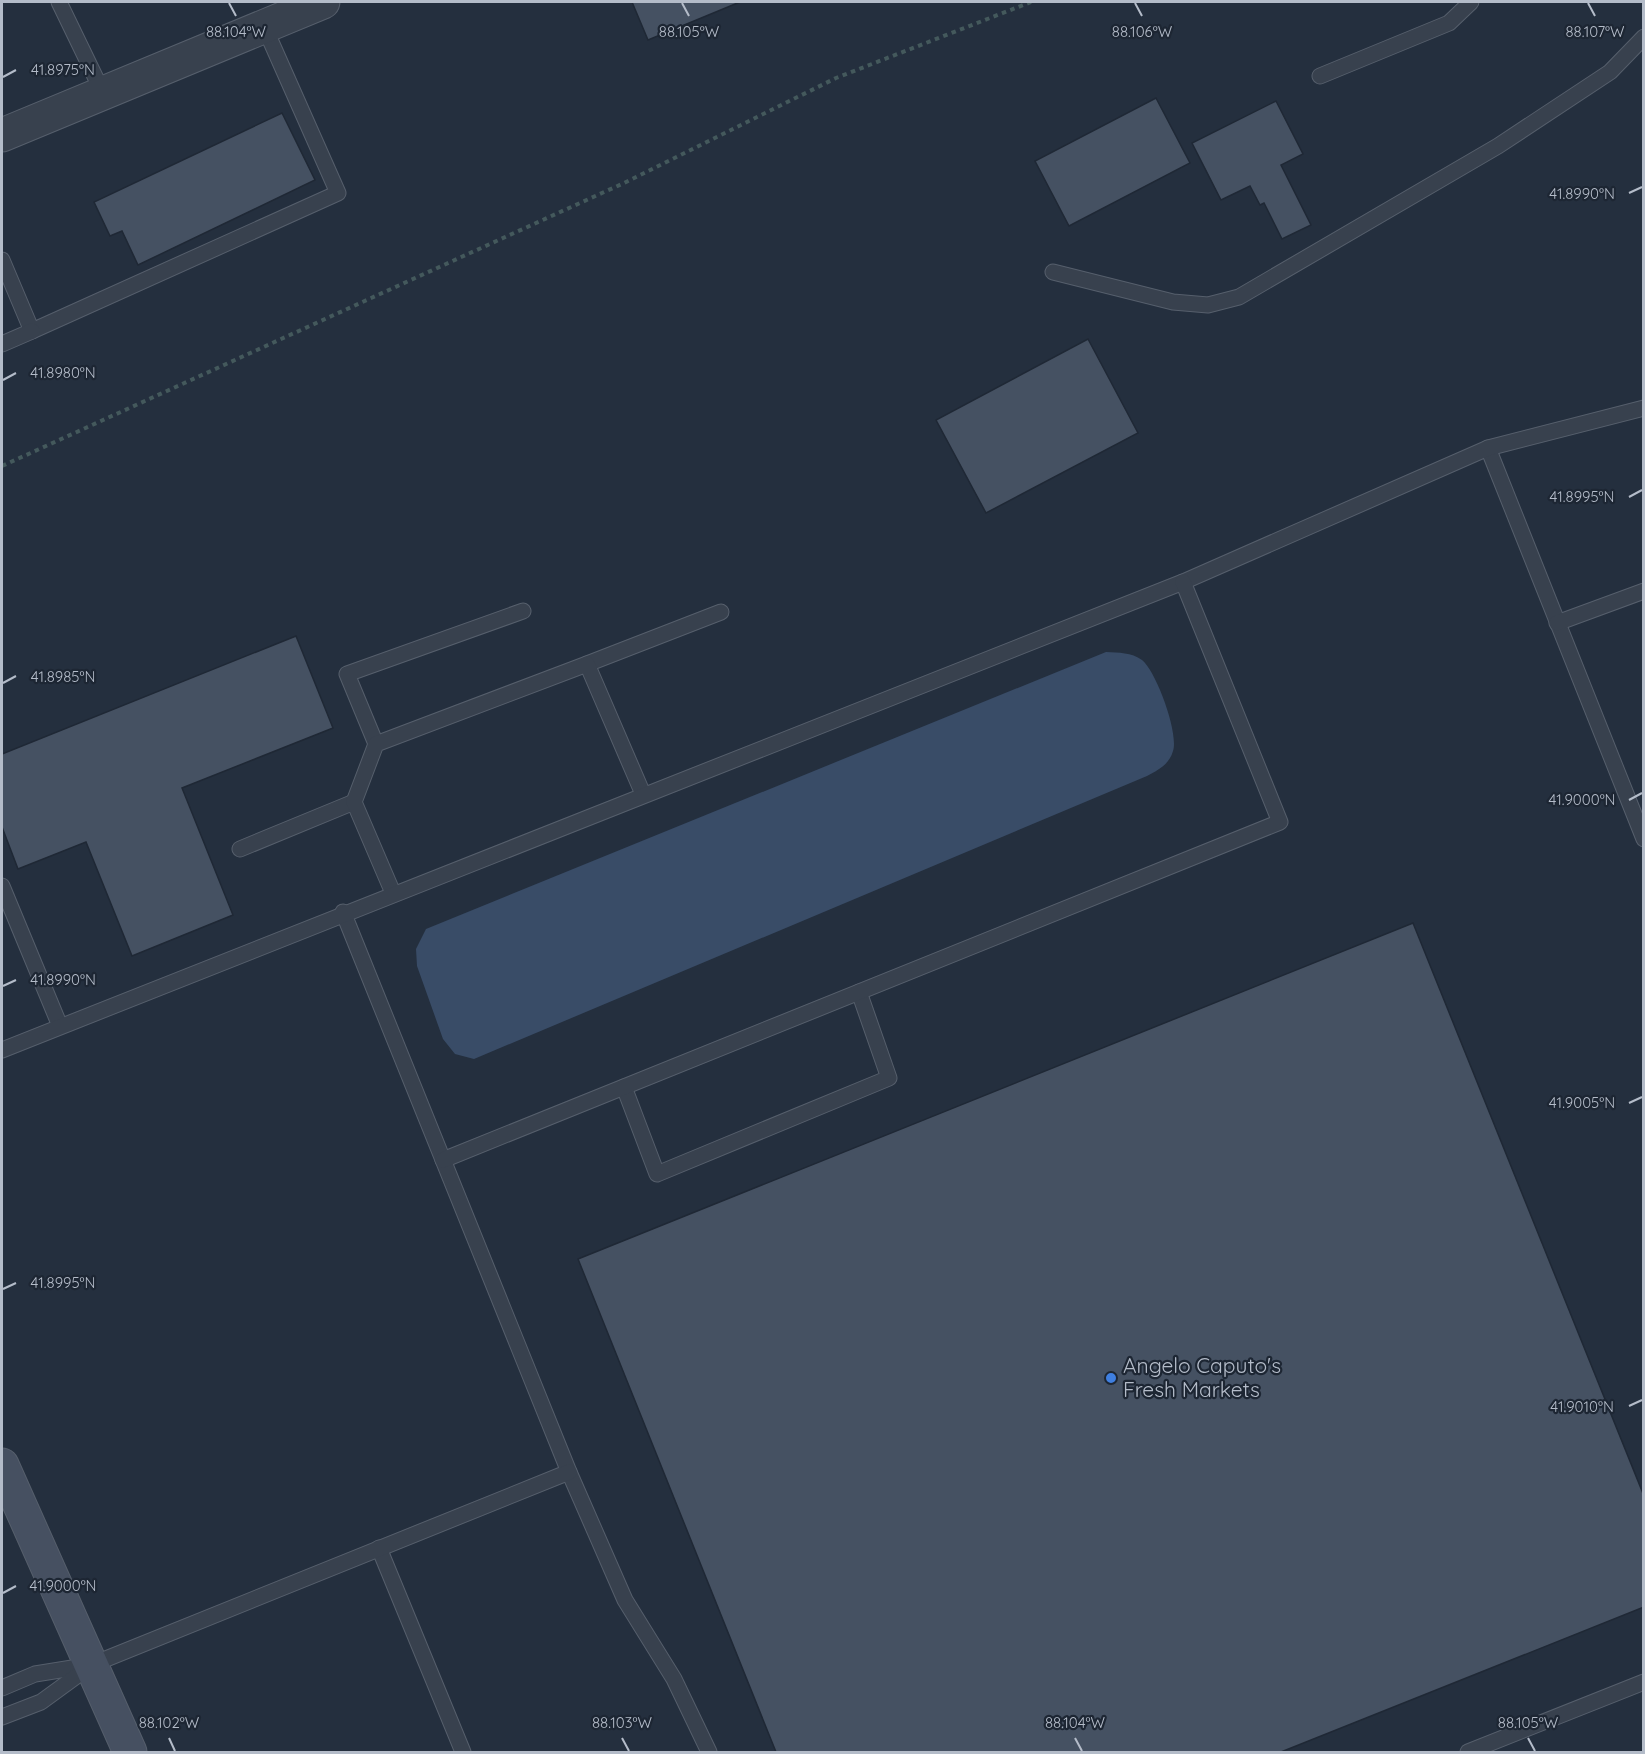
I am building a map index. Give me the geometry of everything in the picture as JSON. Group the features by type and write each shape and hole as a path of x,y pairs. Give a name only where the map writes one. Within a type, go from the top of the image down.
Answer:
{"main road":[{"path":"2,1465 9,1503 91,1665 130,1752"}],"street":[{"path":"3,132 323,2"}],"lane":[{"path":"59,2 103,93"},
{"path":"1320,76 1449,23 1471,2"},
{"path":"2,344 338,193 264,26"},
{"path":"1053,272 1173,302 1208,305 1239,297 1498,147 1610,72 1644,37"},
{"path":"3,267 32,331"},
{"path":"2,1050 343,912 1183,582 1488,448 1644,408"},
{"path":"1488,448 1644,839"},
{"path":"443,1160 1280,822 1183,582"},
{"path":"1557,623 1644,591"},
{"path":"393,893 354,802 376,744 347,674 523,611"},
{"path":"376,744 721,612"},
{"path":"587,664 643,794"},
{"path":"240,849 354,802"},
{"path":"2,886 60,1026"},
{"path":"343,912 569,1472 625,1600 674,1679 709,1752"},
{"path":"624,1087 657,1174 889,1078 859,992"},
{"path":"2,1688 35,1674 91,1665 569,1472"},
{"path":"379,1548 464,1752"},
{"path":"2,1717 41,1702 91,1665"},
{"path":"1468,1752 1644,1682"}],"path":[{"path":"2,466 624,183 836,78 1031,2"}],"water":[{"path":"1106,652 1138,657 1148,666 1160,689 1170,717 1174,742 1169,760 1155,772 474,1059 455,1054 443,1039 417,966 416,949 426,929"}],"building":[{"path":"632,2 740,2 648,40"},
{"path":"1156,98 1190,163 1069,226 1035,161"},
{"path":"1276,101 1303,154 1281,165 1311,225 1282,239 1264,203 1260,205 1250,186 1221,200 1192,143"},
{"path":"282,113 315,180 138,265 122,231 110,236 94,202"},
{"path":"1088,339 1138,433 986,513 936,420"},
{"path":"296,636 333,728 182,788 233,915 132,956 86,842 18,869 2,827 2,754"},
{"name":"Angelo Caputo's Fresh Markets","path":"1413,923 1644,1496 1644,1607 1281,1752 776,1752 578,1259"}],"place":[{"name":"Angelo Caputo's Fresh Markets","path":"1111,1378"}]}
